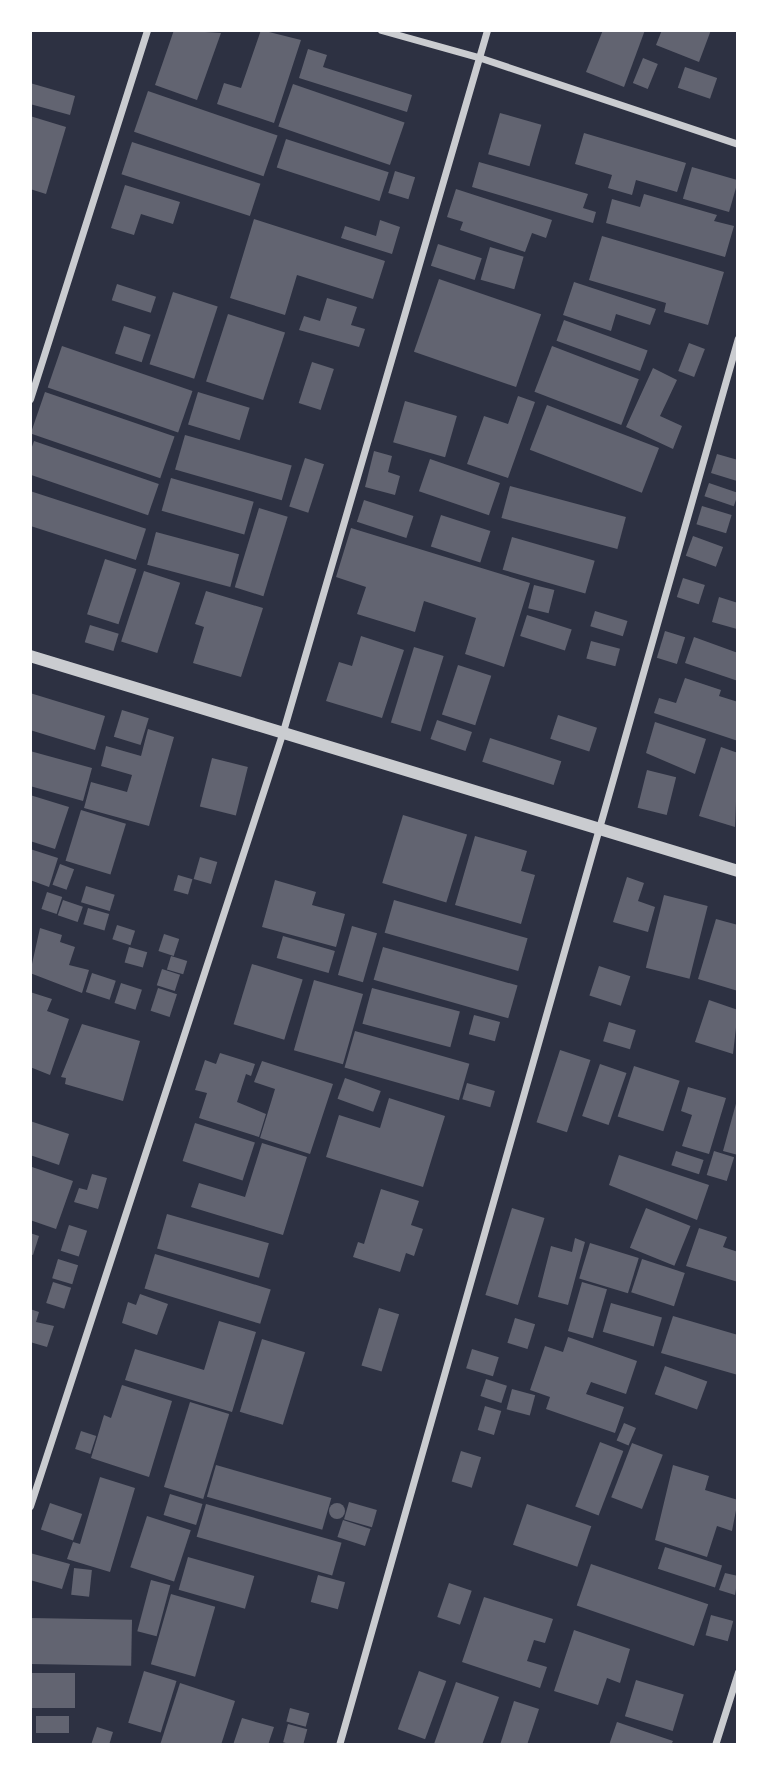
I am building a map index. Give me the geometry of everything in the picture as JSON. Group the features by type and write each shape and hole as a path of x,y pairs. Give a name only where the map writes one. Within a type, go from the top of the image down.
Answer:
{"street":[{"path":"30,399 147,30"},
{"path":"381,30 478,57 738,144"},
{"path":"30,1506 283,731 487,30"},
{"path":"339,1745 601,830 738,338"},
{"path":"30,656 738,871"},
{"path":"715,1745 738,1672"}],"building":[{"path":"174,30 221,33 197,100 155,85"},
{"path":"261,30 301,40 274,123 217,104 224,83 241,88"},
{"path":"603,30 645,30 624,87 586,72"},
{"path":"662,30 711,30 699,62 656,45"},
{"path":"308,49 327,55 323,67 412,95 407,112 299,78"},
{"path":"643,58 658,64 648,89 633,83"},
{"path":"685,67 717,78 710,99 678,88"},
{"path":"30,83 75,96 70,115 30,104"},
{"path":"293,84 405,122 390,165 278,127"},
{"path":"148,91 278,136 264,176 134,132"},
{"path":"500,113 541,125 529,166 488,154"},
{"path":"30,116 66,127 46,194 30,189"},
{"path":"584,133 686,163 677,192 636,180 632,195 608,188 612,175 575,164"},
{"path":"286,139 389,172 379,201 277,168"},
{"path":"132,142 260,184 250,216 121,174"},
{"path":"479,162 588,194 583,208 596,212 593,223 472,187"},
{"path":"692,167 738,180 729,212 683,199"},
{"path":"395,171 415,177 408,199 388,193"},
{"path":"125,185 180,202 173,224 141,214 134,235 111,228"},
{"path":"456,189 552,220 546,238 532,233 525,252 460,230 463,222 447,217"},
{"path":"644,194 717,215 714,221 734,226 725,257 606,223 612,199 640,207"},
{"path":"254,219 385,261 373,299 297,275 285,315 230,298"},
{"path":"380,220 400,227 392,254 341,238 345,226 376,236"},
{"path":"602,236 724,272 708,325 664,312 666,303 589,280"},
{"path":"438,244 482,258 475,280 431,266"},
{"path":"490,247 524,257 514,289 481,280"},
{"path":"439,279 541,314 516,387 414,352"},
{"path":"574,282 656,309 650,325 616,314 611,331 563,315"},
{"path":"117,284 156,297 151,313 112,300"},
{"path":"173,292 218,307 194,379 150,364"},
{"path":"327,298 357,307 351,325 365,329 359,347 299,330 304,316 320,321"},
{"path":"228,314 285,333 263,400 206,382"},
{"path":"564,320 648,350 640,371 556,341"},
{"path":"124,326 151,335 142,362 115,354"},
{"path":"689,343 705,349 694,377 678,371"},
{"path":"62,346 192,391 178,433 48,388"},
{"path":"552,346 639,379 621,425 534,392"},
{"path":"312,362 334,369 321,410 299,403"},
{"path":"653,368 677,380 660,416 682,426 673,449 626,427"},
{"path":"45,392 175,437 160,478 31,434"},
{"path":"198,392 250,408 240,440 188,425"},
{"path":"518,396 535,402 508,478 467,464 484,416 508,424"},
{"path":"405,401 457,416 445,457 393,442"},
{"path":"547,405 659,448 642,493 530,450"},
{"path":"185,435 292,466 282,500 175,470"},
{"path":"34,441 159,484 148,515 30,475 30,453"},
{"path":"374,451 392,456 388,472 400,476 395,495 365,487"},
{"path":"717,454 738,460 737,481 711,473"},
{"path":"305,458 324,464 308,513 289,507"},
{"path":"430,459 500,483 489,515 419,491"},
{"path":"171,478 254,502 244,534 162,511"},
{"path":"709,483 738,493 734,506 704,496"},
{"path":"510,486 626,517 617,549 501,518"},
{"path":"30,491 146,529 136,560 30,526"},
{"path":"364,500 413,516 406,538 357,522"},
{"path":"702,506 732,515 726,533 696,524"},
{"path":"259,508 288,517 263,596 235,587"},
{"path":"441,515 490,531 480,562 431,546"},
{"path":"351,528 530,583 504,667 465,654 476,618 424,601 415,632 357,614 366,587 336,577"},
{"path":"156,532 239,554 230,587 147,565"},
{"path":"693,536 723,547 716,567 686,556"},
{"path":"512,537 595,561 585,593 503,570"},
{"path":"105,559 136,569 118,624 87,614"},
{"path":"144,571 180,583 157,653 121,641"},
{"path":"683,578 705,585 699,604 677,597"},
{"path":"534,585 554,590 549,613 528,608"},
{"path":"206,591 263,608 241,677 193,663 204,627 195,624"},
{"path":"719,597 738,603 737,629 712,622"},
{"path":"595,611 628,621 623,636 590,626"},
{"path":"527,615 572,630 565,650 520,636"},
{"path":"90,625 119,634 113,651 85,642"},
{"path":"665,631 685,637 677,664 657,658"},
{"path":"361,636 404,650 382,718 326,701 339,662 352,666"},
{"path":"694,637 738,653 738,681 685,663"},
{"path":"591,641 620,649 615,666 586,658"},
{"path":"414,647 444,656 421,732 391,723"},
{"path":"458,665 491,676 475,725 442,714"},
{"path":"685,678 721,690 719,696 738,702 738,741 654,713 659,698 676,703"},
{"path":"30,693 105,716 95,750 30,730"},
{"path":"122,710 149,718 141,745 114,737"},
{"path":"558,715 597,728 589,751 550,739"},
{"path":"437,720 472,732 465,751 430,739"},
{"path":"655,722 706,739 695,774 646,753"},
{"path":"148,729 174,737 149,826 84,808 91,782 127,792 132,775 101,766 106,746 141,756"},
{"path":"490,738 561,761 554,785 482,762"},
{"path":"721,747 738,753 735,827 699,816"},
{"path":"30,751 92,768 83,801 30,786"},
{"path":"212,758 248,767 236,815 200,807"},
{"path":"647,770 676,777 667,815 638,808"},
{"path":"30,795 69,807 55,849 30,841"},
{"path":"81,810 126,824 110,874 66,861"},
{"path":"403,815 467,835 446,902 382,883"},
{"path":"475,836 527,851 521,871 535,875 521,924 455,905"},
{"path":"30,849 58,858 49,887 30,880"},
{"path":"200,857 217,862 211,884 194,879"},
{"path":"60,864 74,869 67,890 52,885"},
{"path":"178,875 192,879 188,895 174,890"},
{"path":"627,877 644,883 638,901 655,907 648,932 613,922"},
{"path":"275,880 316,892 312,905 345,914 336,947 262,927"},
{"path":"86,886 115,895 110,911 81,902"},
{"path":"47,892 62,897 57,914 41,909"},
{"path":"664,895 708,906 690,979 646,968"},
{"path":"63,900 83,907 78,922 58,915"},
{"path":"394,900 528,938 518,971 385,933"},
{"path":"88,908 109,914 104,930 83,924"},
{"path":"716,919 738,925 738,991 698,979"},
{"path":"117,925 135,931 130,945 112,939"},
{"path":"352,926 377,933 363,982 338,975"},
{"path":"40,928 62,935 60,942 75,947 69,965 89,970 82,993 30,973"},
{"path":"164,934 179,939 174,956 158,951"},
{"path":"283,936 335,951 329,973 277,958"},
{"path":"129,947 147,952 143,968 125,962"},
{"path":"383,947 518,986 508,1018 374,980"},
{"path":"171,956 187,961 183,974 167,969"},
{"path":"252,964 303,979 284,1040 234,1024"},
{"path":"599,966 630,976 621,1006 589,995"},
{"path":"162,969 180,975 175,991 157,985"},
{"path":"92,973 116,981 110,1000 86,992"},
{"path":"314,980 363,994 343,1064 294,1050"},
{"path":"121,983 142,990 135,1010 115,1003"},
{"path":"158,988 177,994 170,1017 151,1011"},
{"path":"372,988 460,1012 450,1047 362,1024"},
{"path":"30,992 52,999 47,1011 69,1019 50,1075 30,1067"},
{"path":"709,1000 738,1010 733,1054 695,1042"},
{"path":"474,1015 500,1022 495,1041 469,1034"},
{"path":"609,1022 636,1030 630,1049 603,1041"},
{"path":"82,1024 140,1041 123,1101 65,1084 66,1078 61,1077"},
{"path":"355,1031 469,1064 459,1100 345,1068"},
{"path":"560,1050 590,1060 567,1132 537,1122"},
{"path":"220,1053 255,1064 251,1076 246,1074 237,1102 266,1114 259,1137 199,1118 207,1093 195,1090 205,1060 216,1064"},
{"path":"262,1061 333,1084 310,1154 260,1138 275,1089 254,1082"},
{"path":"600,1064 626,1073 609,1125 582,1116"},
{"path":"634,1066 680,1081 663,1131 618,1116"},
{"path":"345,1078 381,1091 373,1112 337,1099"},
{"path":"467,1083 495,1091 490,1107 462,1099"},
{"path":"688,1087 726,1098 709,1154 682,1146 692,1115 681,1111"},
{"path":"389,1098 445,1116 423,1187 326,1157 339,1115 380,1128"},
{"path":"738,1100 738,1155 723,1151"},
{"path":"30,1121 69,1134 59,1165 30,1155"},
{"path":"195,1123 255,1142 243,1181 183,1161"},
{"path":"262,1143 307,1157 283,1235 191,1207 199,1183 245,1197"},
{"path":"676,1151 704,1160 699,1174 671,1165"},
{"path":"714,1151 734,1157 727,1181 707,1175"},
{"path":"619,1155 709,1185 697,1220 609,1185"},
{"path":"32,1167 73,1181 56,1229 30,1220"},
{"path":"92,1174 107,1178 98,1209 74,1202 79,1188 87,1190"},
{"path":"381,1189 419,1201 411,1225 423,1229 414,1256 406,1253 400,1272 353,1257 358,1242 364,1244"},
{"path":"512,1208 545,1218 518,1305 485,1295"},
{"path":"646,1208 691,1226 674,1266 630,1248"},
{"path":"167,1214 269,1243 259,1278 157,1249"},
{"path":"69,1225 87,1231 79,1257 61,1251"},
{"path":"699,1228 727,1237 723,1247 738,1252 738,1282 686,1266"},
{"path":"30,1233 39,1236 33,1255 30,1254"},
{"path":"575,1238 585,1242 568,1305 538,1297 551,1246 572,1252"},
{"path":"590,1243 639,1258 628,1293 579,1278"},
{"path":"155,1254 271,1289 260,1324 144,1288"},
{"path":"58,1259 78,1265 72,1284 52,1278"},
{"path":"642,1259 685,1273 674,1306 631,1292"},
{"path":"53,1282 71,1288 64,1309 46,1303"},
{"path":"582,1282 607,1289 593,1338 568,1331"},
{"path":"140,1294 168,1304 157,1335 122,1323 128,1302 136,1305"},
{"path":"611,1303 662,1318 654,1346 603,1332"},
{"path":"379,1308 399,1314 382,1372 361,1365"},
{"path":"30,1309 39,1312 36,1322 54,1326 47,1347 30,1342"},
{"path":"673,1316 738,1335 738,1375 661,1353"},
{"path":"515,1318 535,1324 527,1349 507,1343"},
{"path":"219,1321 256,1332 232,1412 125,1380 135,1349 204,1370"},
{"path":"568,1337 637,1361 626,1394 591,1382 586,1394 624,1407 615,1433 546,1409 550,1397 530,1390 545,1346 563,1352"},
{"path":"262,1339 305,1352 283,1425 240,1412"},
{"path":"472,1349 499,1357 493,1376 466,1368"},
{"path":"665,1366 707,1381 697,1410 655,1394"},
{"path":"486,1379 507,1386 501,1403 480,1396"},
{"path":"122,1385 172,1401 149,1477 91,1458 104,1415 111,1418"},
{"path":"512,1389 535,1395 530,1415 507,1409"},
{"path":"190,1402 229,1414 203,1499 164,1487"},
{"path":"485,1406 501,1411 494,1435 478,1430"},
{"path":"624,1423 636,1428 629,1446 617,1440"},
{"path":"81,1431 96,1436 90,1454 75,1449"},
{"path":"600,1442 623,1451 599,1515 575,1506"},
{"path":"632,1443 663,1455 642,1509 611,1497"},
{"path":"461,1451 481,1457 472,1488 452,1482"},
{"path":"216,1465 331,1498 322,1530 207,1497"},
{"path":"673,1465 709,1476 705,1490 738,1500 732,1531 717,1526 707,1557 655,1540"},
{"path":"100,1477 135,1488 110,1572 67,1559 73,1542 80,1544"},
{"path":"170,1494 203,1504 196,1525 164,1515"},
{"path":"349,1502 377,1510 372,1527 344,1519"},
{"path":"50,1503 82,1514 73,1541 41,1529"},
{"path":"334,1503 340,1503 345,1511 343,1517 334,1519 329,1514 329,1508"},
{"path":"206,1504 342,1543 332,1576 197,1537"},
{"path":"527,1504 591,1526 577,1567 513,1545"},
{"path":"147,1516 191,1530 174,1582 130,1567"},
{"path":"343,1520 371,1529 365,1546 337,1537"},
{"path":"665,1547 722,1566 715,1587 658,1569"},
{"path":"30,1553 70,1564 62,1589 30,1580"},
{"path":"188,1557 254,1576 245,1609 179,1590"},
{"path":"591,1564 708,1604 694,1646 577,1606"},
{"path":"74,1568 92,1570 89,1597 71,1595"},
{"path":"725,1573 738,1576 735,1595 719,1590"},
{"path":"318,1575 345,1582 338,1609 311,1602"},
{"path":"151,1580 170,1585 157,1636 137,1631"},
{"path":"449,1583 472,1591 460,1625 437,1617"},
{"path":"171,1594 215,1607 195,1677 151,1664"},
{"path":"484,1597 553,1619 545,1643 534,1640 527,1661 547,1667 540,1688 462,1662"},
{"path":"711,1615 733,1621 728,1641 706,1635"},
{"path":"30,1618 132,1620 131,1666 30,1664"},
{"path":"574,1630 630,1649 620,1683 607,1678 598,1705 554,1691"},
{"path":"144,1671 177,1681 161,1733 128,1723"},
{"path":"419,1671 446,1681 425,1739 398,1729"},
{"path":"30,1673 75,1673 75,1708 30,1708"},
{"path":"636,1680 684,1695 673,1731 625,1716"},
{"path":"456,1682 499,1697 482,1745 434,1744"},
{"path":"180,1683 235,1701 221,1745 160,1745"},
{"path":"514,1701 539,1709 527,1745 500,1745"},
{"path":"290,1708 309,1713 306,1727 286,1722"},
{"path":"36,1716 69,1716 69,1733 36,1733"},
{"path":"242,1718 274,1727 268,1745 233,1745"},
{"path":"617,1722 673,1741 671,1745 609,1745"},
{"path":"288,1724 307,1729 303,1745 283,1742"},
{"path":"97,1727 113,1732 109,1745 91,1745"}]}
